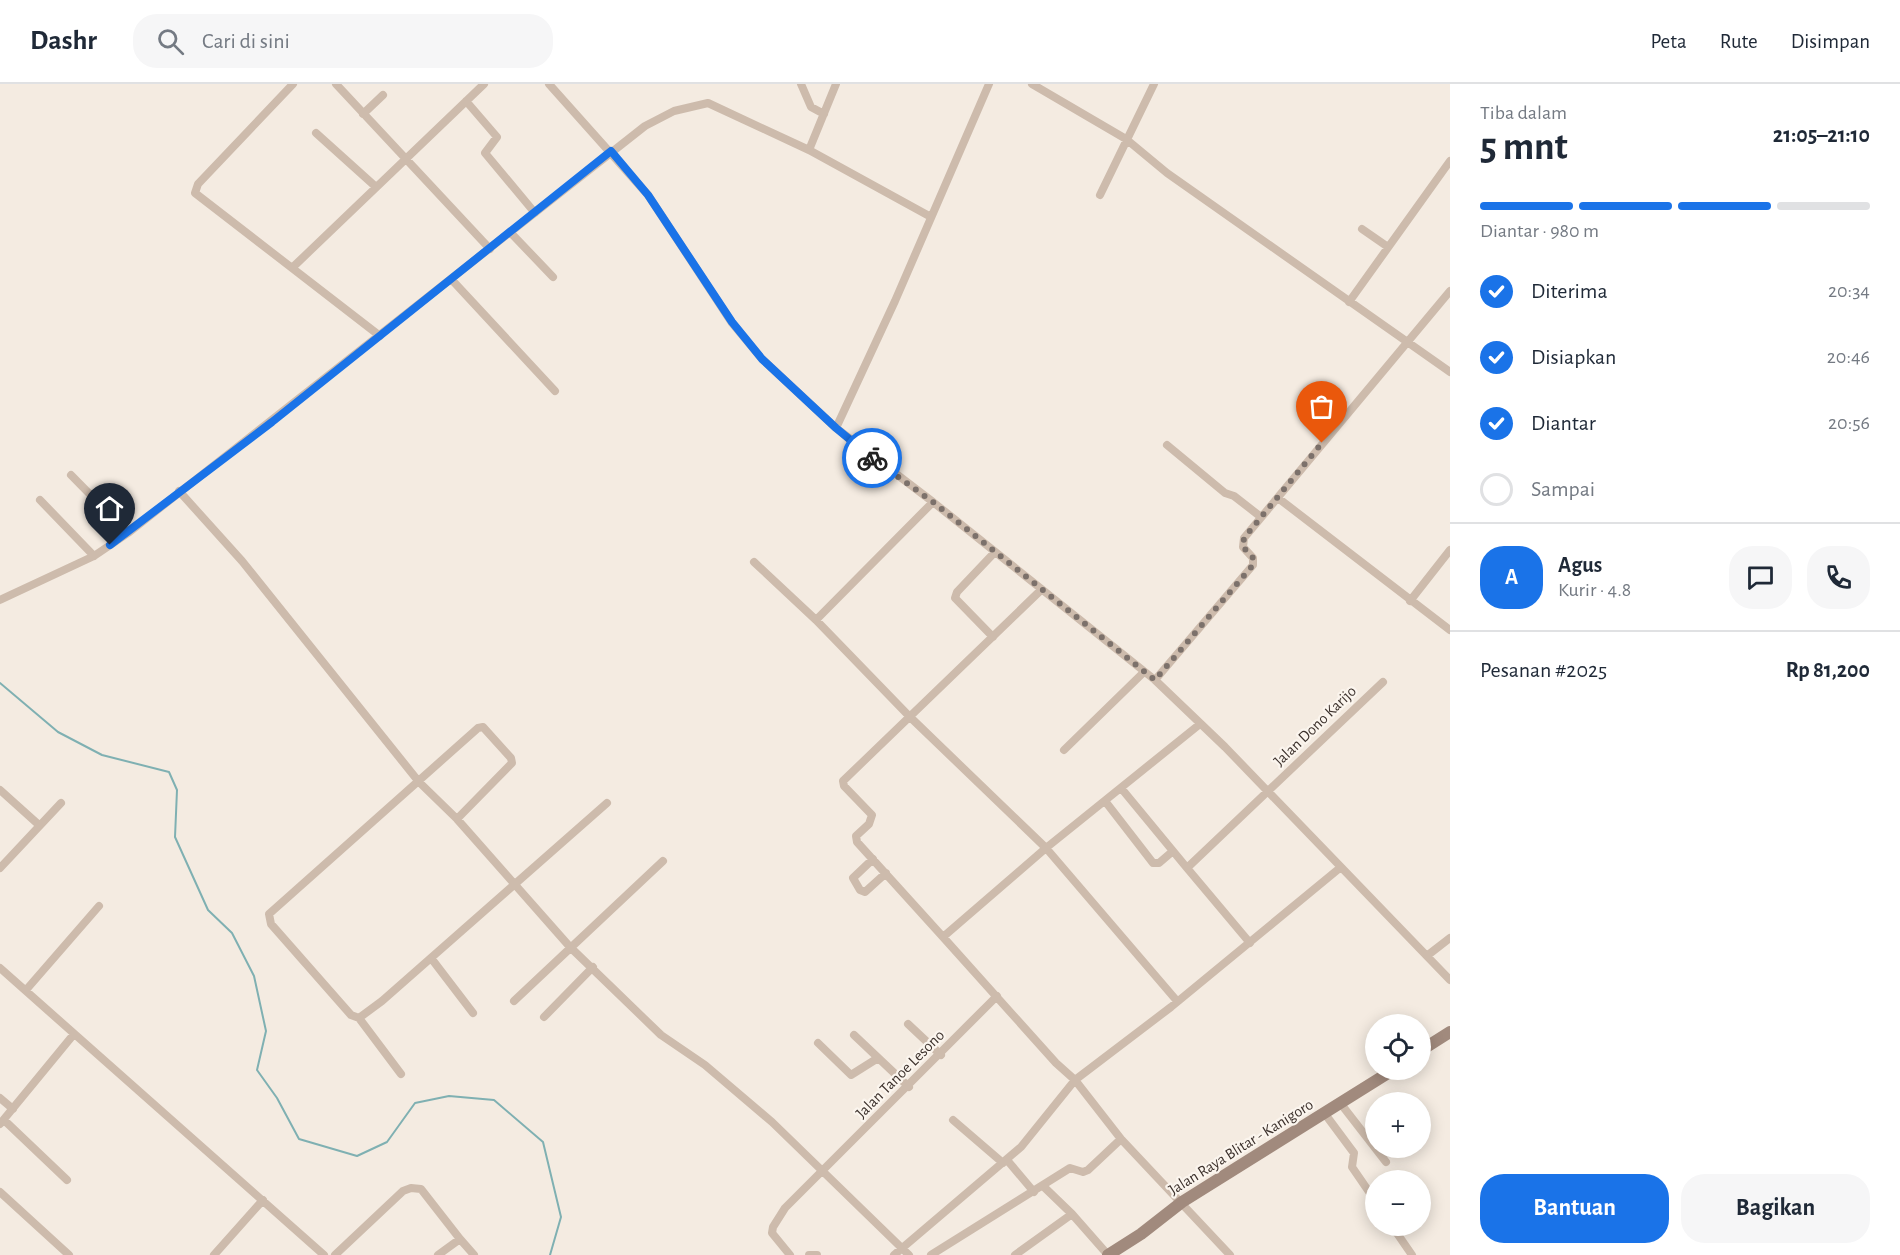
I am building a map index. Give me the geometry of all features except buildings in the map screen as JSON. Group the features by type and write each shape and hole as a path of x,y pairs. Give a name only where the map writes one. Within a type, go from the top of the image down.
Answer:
{"main road":[{"path":"1431,1044 1450,1032"},
{"name":"Jalan Raya Blitar - Kanigoro","path":"1108,1255 1141,1234 1182,1202 1378,1080"}],"street":[{"path":"293,84 198,184 195,191 204,203 292,267 380,336"},
{"path":"336,84 490,249"},
{"path":"292,267 484,84"},
{"path":"549,84 648,195 732,322 762,359 836,428 933,502 1155,680 1269,792 1428,954 1450,980"},
{"path":"801,84 811,107 824,114"},
{"path":"809,150 836,84"},
{"path":"836,428 864,372 989,84"},
{"path":"1032,84 1126,139 1167,172 1407,344 1450,372"},
{"path":"1100,195 1154,84"},
{"path":"363,114 383,95"},
{"path":"466,101 498,137 485,153 535,213"},
{"path":"0,600 94,556 128,533 452,280 611,151 657,119 692,105 708,103 809,150 931,217"},
{"path":"316,133 376,187"},
{"path":"1349,302 1450,161"},
{"path":"1362,229 1388,247"},
{"path":"510,232 553,277"},
{"path":"452,280 555,391"},
{"path":"1155,680 1253,565 1253,558 1243,549 1243,541 1261,517 1450,291"},
{"path":"1167,445 1224,493 1234,496 1261,517"},
{"path":"71,475 128,533"},
{"path":"179,491 242,561 419,782 457,819 570,947 661,1035 705,1065 772,1122 909,1255"},
{"path":"1278,498 1450,630"},
{"path":"40,500 94,556"},
{"path":"816,620 933,502"},
{"path":"1410,601 1450,550"},
{"path":"993,637 958,604 955,597 994,553"},
{"path":"754,562 816,620 909,716 1046,848 1177,1002"},
{"path":"1041,590 843,781 844,786 872,815 871,820 856,838 1056,1063 1075,1080 1120,1139 1230,1255"},
{"path":"1064,750 1143,672"},
{"name":"Jalan Dono Karijo","path":"1187,868 1383,682"},
{"path":"943,938 1046,848 1200,724"},
{"path":"401,1074 359,1018 343,1009 272,924 269,914 478,728 485,728 512,758 512,763 457,819"},
{"path":"1121,788 1250,943"},
{"path":"0,790 39,825"},
{"path":"1105,801 1153,863 1159,863 1173,851"},
{"path":"0,868 61,803"},
{"path":"359,1018 608,803"},
{"path":"873,859 852,878 860,890 867,890 886,873"},
{"path":"514,1001 663,861"},
{"path":"894,1255 1021,1147 1075,1080 1177,1002 1341,867"},
{"path":"26,990 99,906"},
{"path":"1428,954 1450,938"},
{"path":"431,958 473,1013"},
{"path":"544,1017 593,967"},
{"path":"0,968 324,1255"},
{"name":"Jalan Tanoe Lesono","path":"789,1255 773,1235 772,1227 785,1208 941,1055 997,996"},
{"path":"908,1024 941,1055"},
{"path":"67,1180 2,1122 74,1034"},
{"path":"854,1035 909,1087"},
{"path":"818,1043 851,1075 878,1058"},
{"path":"0,1098 13,1109"},
{"path":"1341,1104 1386,1162"},
{"path":"1325,1114 1354,1153 1352,1167 1365,1186"},
{"path":"953,1120 1005,1162 1034,1192"},
{"path":"932,1255 1071,1168 1083,1172 1088,1170 1120,1139"},
{"path":"1043,1186 1072,1214 1108,1255"},
{"path":"335,1255 403,1191 411,1188 421,1190 474,1255"},
{"path":"0,1192 69,1255"},
{"path":"214,1255 263,1200"},
{"path":"1015,1255 1072,1214"},
{"path":"1399,1236 1412,1255"},
{"path":"438,1255 460,1239"},
{"path":"809,1255 817,1255"}],"waterway":[{"path":"0,683 58,732 102,755 169,772 177,790 175,837 208,910 232,933 254,976 266,1031 257,1070 277,1098 299,1139 357,1156 387,1142 415,1103 449,1096 494,1100 543,1142 561,1217 550,1255"}],"way so far":[{"path":"872,458 933,502 1155,680 1253,565 1252,556 1243,549 1244,538 1322,443"}],"route":[{"path":"110,545 248,441 611,151 648,195 732,322 762,359 793,390 872,458"}]}
